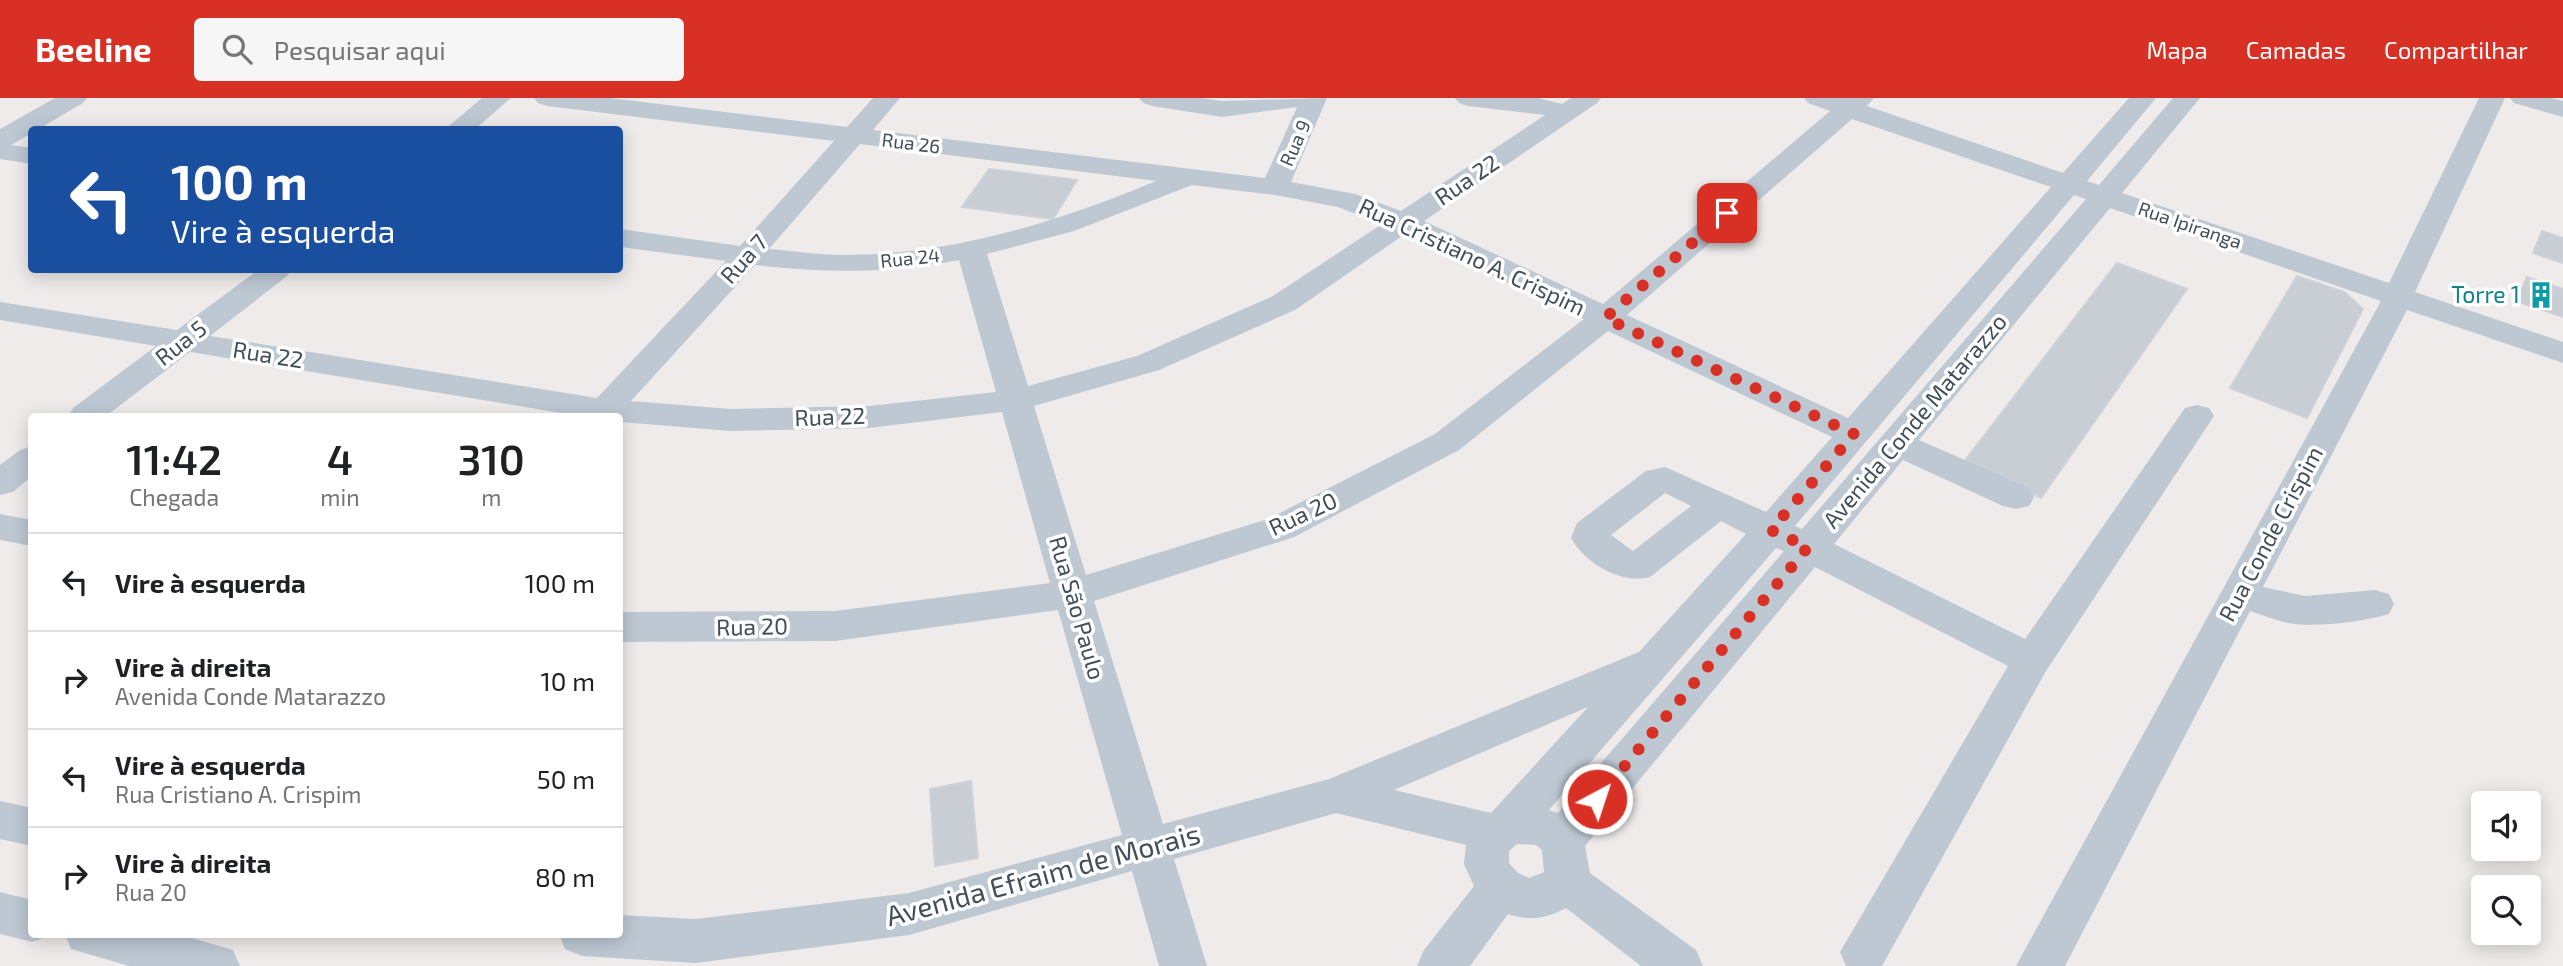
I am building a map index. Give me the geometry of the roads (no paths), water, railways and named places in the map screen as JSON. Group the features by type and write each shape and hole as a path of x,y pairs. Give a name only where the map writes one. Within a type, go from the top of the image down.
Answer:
{"street":[{"path":"0,140 74,98"},
{"path":"462,126 498,98"},
{"name":"Rua 26","path":"547,98 1275,187"},
{"name":"Rua 7","path":"602,413 747,256 887,98"},
{"path":"1152,98 1222,109 1308,98"},
{"name":"Rua 9","path":"1275,187 1314,98"},
{"path":"1468,98 1541,106 1577,105"},
{"name":"Avenida Conde Matarazzo","path":"1502,829 1657,661 2143,98"},
{"name":"Avenida Conde Matarazzo","path":"1564,861 1808,547 2188,98"},
{"name":"Rua Conde Crispim","path":"2040,966 2398,297 2492,98"},
{"path":"2523,98 2563,109"},
{"name":"Rua Ipiranga","path":"1842,102 2068,184 2563,354"},
{"name":"Rua 20","path":"623,627 835,626 1072,594 1281,528 1447,442 1605,318 1842,102"},
{"name":"Rua 22","path":"623,414 730,421 869,417 1016,400 1148,363 1284,303 1577,105"},
{"path":"0,151 28,155"},
{"name":"Rua 24","path":"623,238 747,256 845,264 971,250 1036,235 1130,202 1189,177"},
{"name":"Rua Cristiano A. Crispim","path":"1275,187 1345,200 1405,223 1854,434"},
{"name":"Rua São Paulo","path":"971,250 1183,966"},
{"name":"Rua 5","path":"89,413 272,273"},
{"name":"Rua 22","path":"0,311 602,413"},
{"path":"1864,952 2032,660 2197,416"},
{"path":"1896,443 2016,497"},
{"path":"0,483 28,461"},
{"path":"1719,504 2032,660"},
{"path":"0,527 28,532"},
{"path":"2239,594 2287,608 2305,610 2375,604"},
{"path":"1336,795 1657,661"},
{"name":"Avenida Efraim de Morais","path":"623,937 696,941 909,914 1336,795 1502,829"},
{"path":"0,820 28,826"},
{"path":"1564,861 1542,897 1525,898 1501,887 1487,868 1486,848 1502,829 1544,827 1564,861 1679,966"},
{"path":"1441,966 1501,887"},
{"path":"0,913 28,920"},
{"path":"106,944 216,966"}],"place":[{"name":"Torre 1","path":"2541,295"}]}
